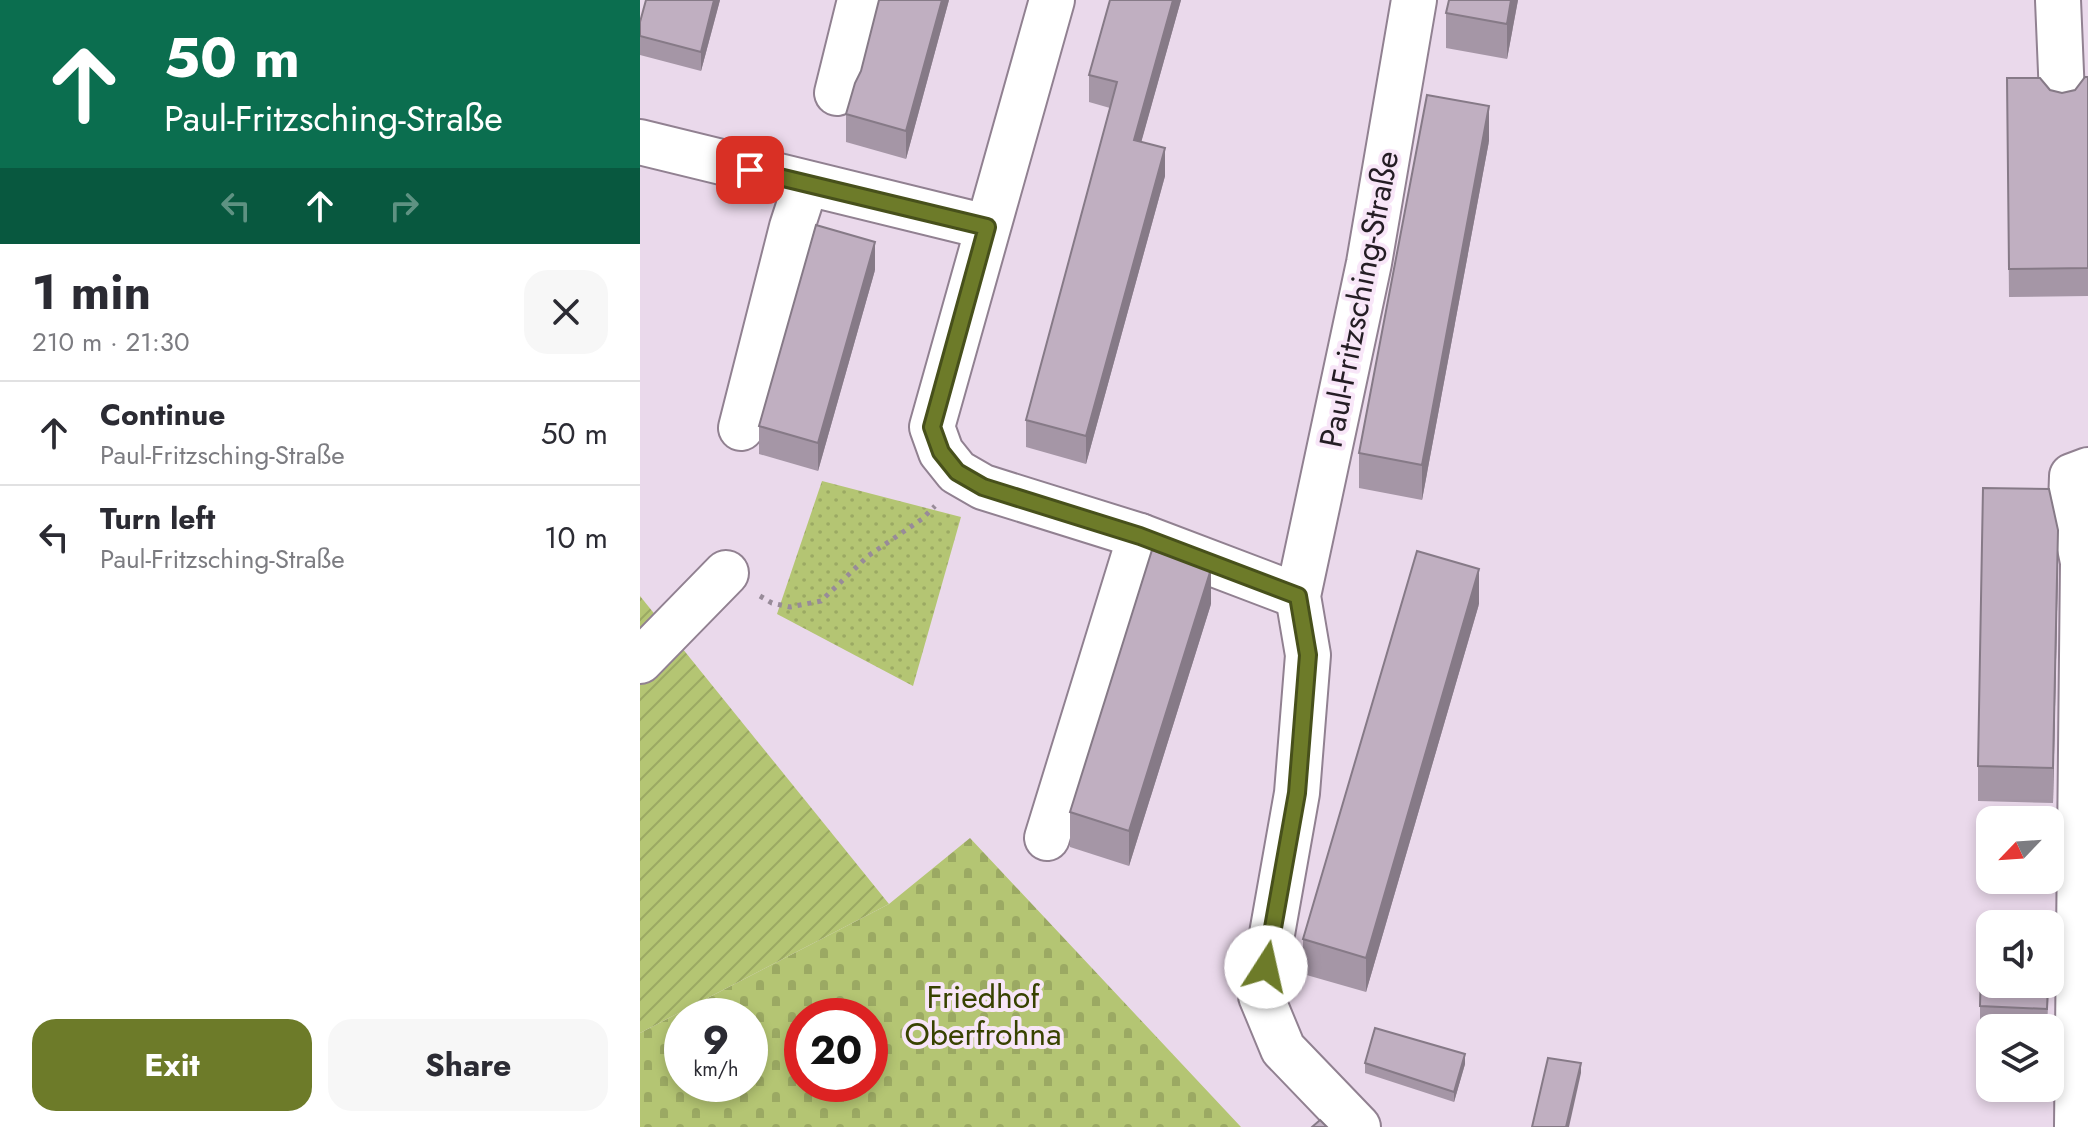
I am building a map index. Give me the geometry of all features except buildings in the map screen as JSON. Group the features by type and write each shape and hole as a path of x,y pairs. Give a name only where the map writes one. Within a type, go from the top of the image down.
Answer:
{"street":[{"path":"837,93 860,0"},
{"path":"1052,0 932,427 941,452 957,472 983,487 1140,536 1298,596"},
{"name":"Paul-Fritzsching-Straße","path":"1358,1127 1283,1049 1261,996 1297,793 1308,655 1298,596 1369,263 1414,0"},
{"path":"2058,0 2062,96"},
{"path":"640,142 987,227"},
{"path":"741,428 792,227 806,184"},
{"path":"2077,1127 2083,562 2071,505 2072,476 2088,470"},
{"path":"1047,838 1140,536"},
{"path":"640,661 726,573"}],"path":[{"path":"726,573 735,564 760,596 772,603 790,607 813,604 832,593 868,556 929,515 943,484 957,472"}],"green space":[{"path":"822,481 961,517 913,686 777,614"},
{"path":"640,596 889,904 708,998 664,998 664,1021 640,1033"},
{"name":"Friedhof Oberfrohna","path":"970,838 1241,1127 640,1127 640,1033 664,1021 664,1102 768,1102 768,998 708,998 889,904"}],"route":[{"path":"750,170 987,227 932,427 941,452 957,472 983,487 1140,536 1298,596 1308,655 1297,793 1266,967"}]}
